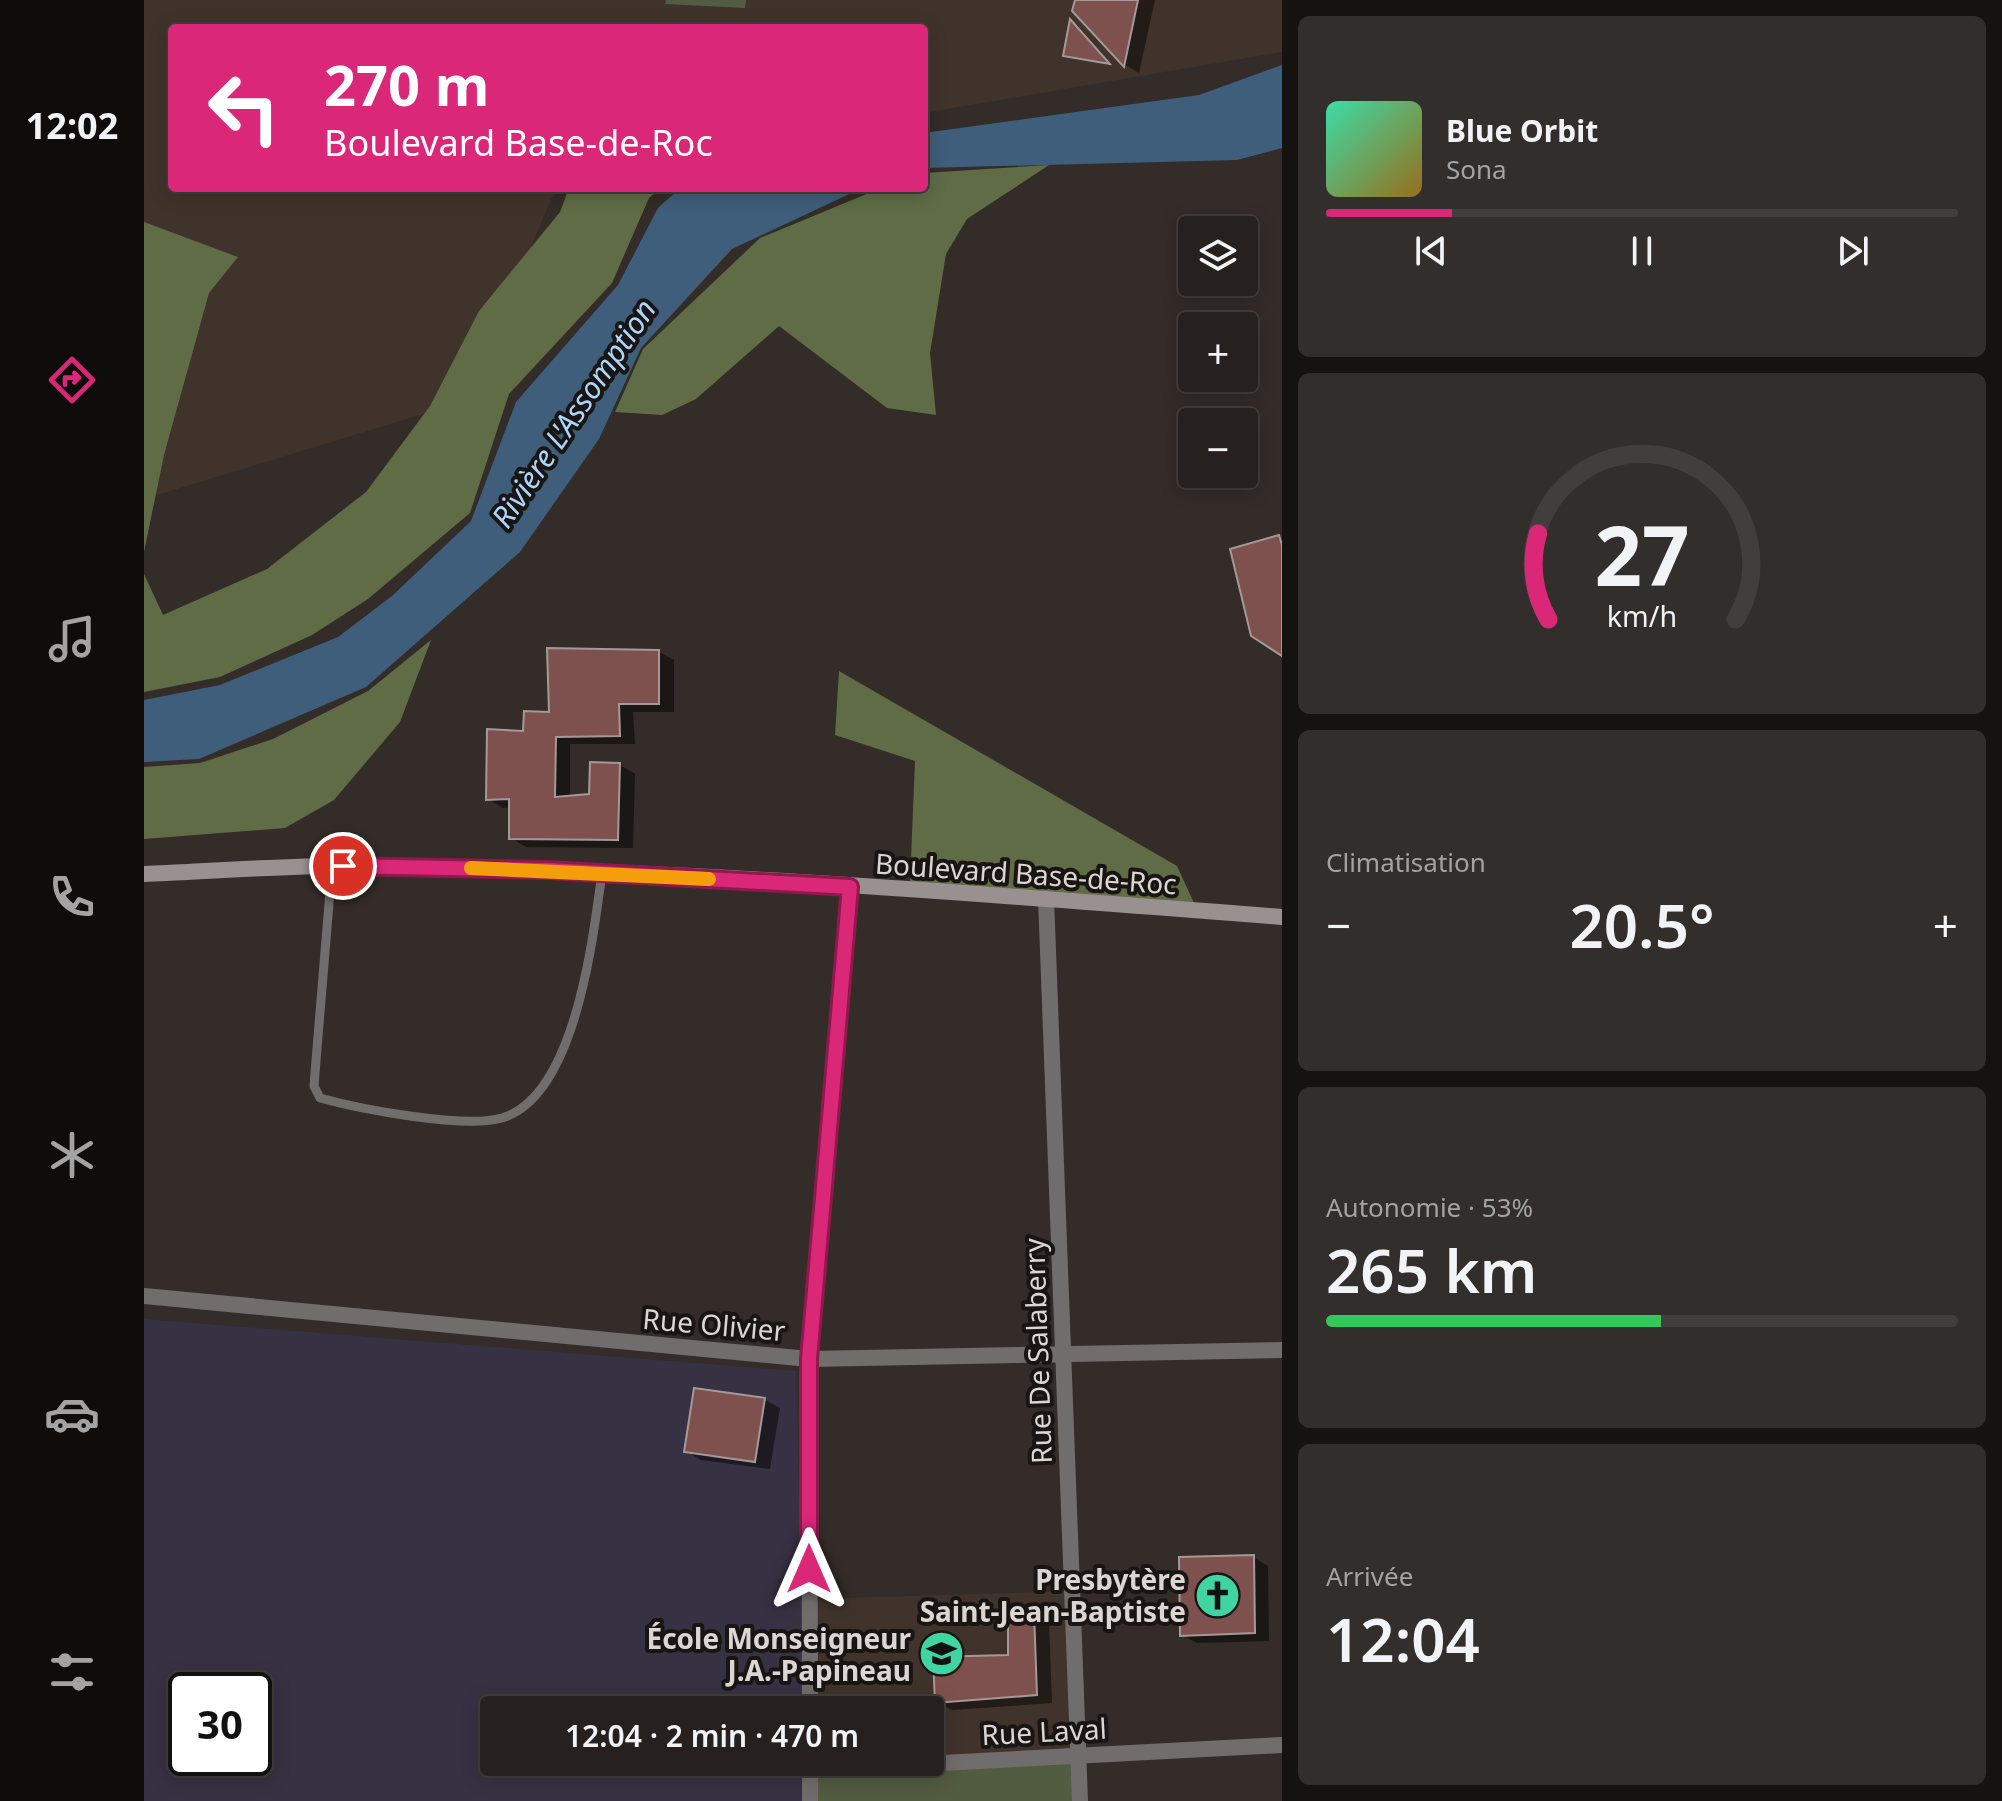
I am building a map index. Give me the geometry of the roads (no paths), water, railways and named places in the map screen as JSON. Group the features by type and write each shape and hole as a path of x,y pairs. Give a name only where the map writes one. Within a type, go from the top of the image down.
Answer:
{"street":[{"name":"Boulevard Base-de-Roc","path":"144,874 332,867 602,873 1046,898 1282,917"},
{"path":"810,1696 809,1359 850,887"},
{"name":"Rue De Salaberry","path":"1046,898 1080,1801"},
{"name":"Rue Olivier","path":"144,1296 809,1359 1282,1350"},
{"name":"Rue Laval","path":"944,1761 1282,1745"},
{"path":"810,1776 810,1801"}],"lane":[{"path":"332,867 314,1086 320,1098 376,1110 473,1121 502,1118 527,1104 549,1079 575,1010 593,938 602,873"}],"water":[{"path":"1282,65 1282,148 1237,160 928,168 928,132 1199,95"},
{"name":"Rivière L'Assomption","path":"676,192 853,192 732,249 641,348 599,439 520,552 366,687 199,759 144,762 144,700 220,685 338,637 392,596 471,521 516,402 618,285 658,208"}],"place":[{"name":"Presbytère Saint-Jean-Baptiste","path":"1217,1595"},
{"name":"École Monseigneur J.A.-Papineau","path":"942,1654"}]}
